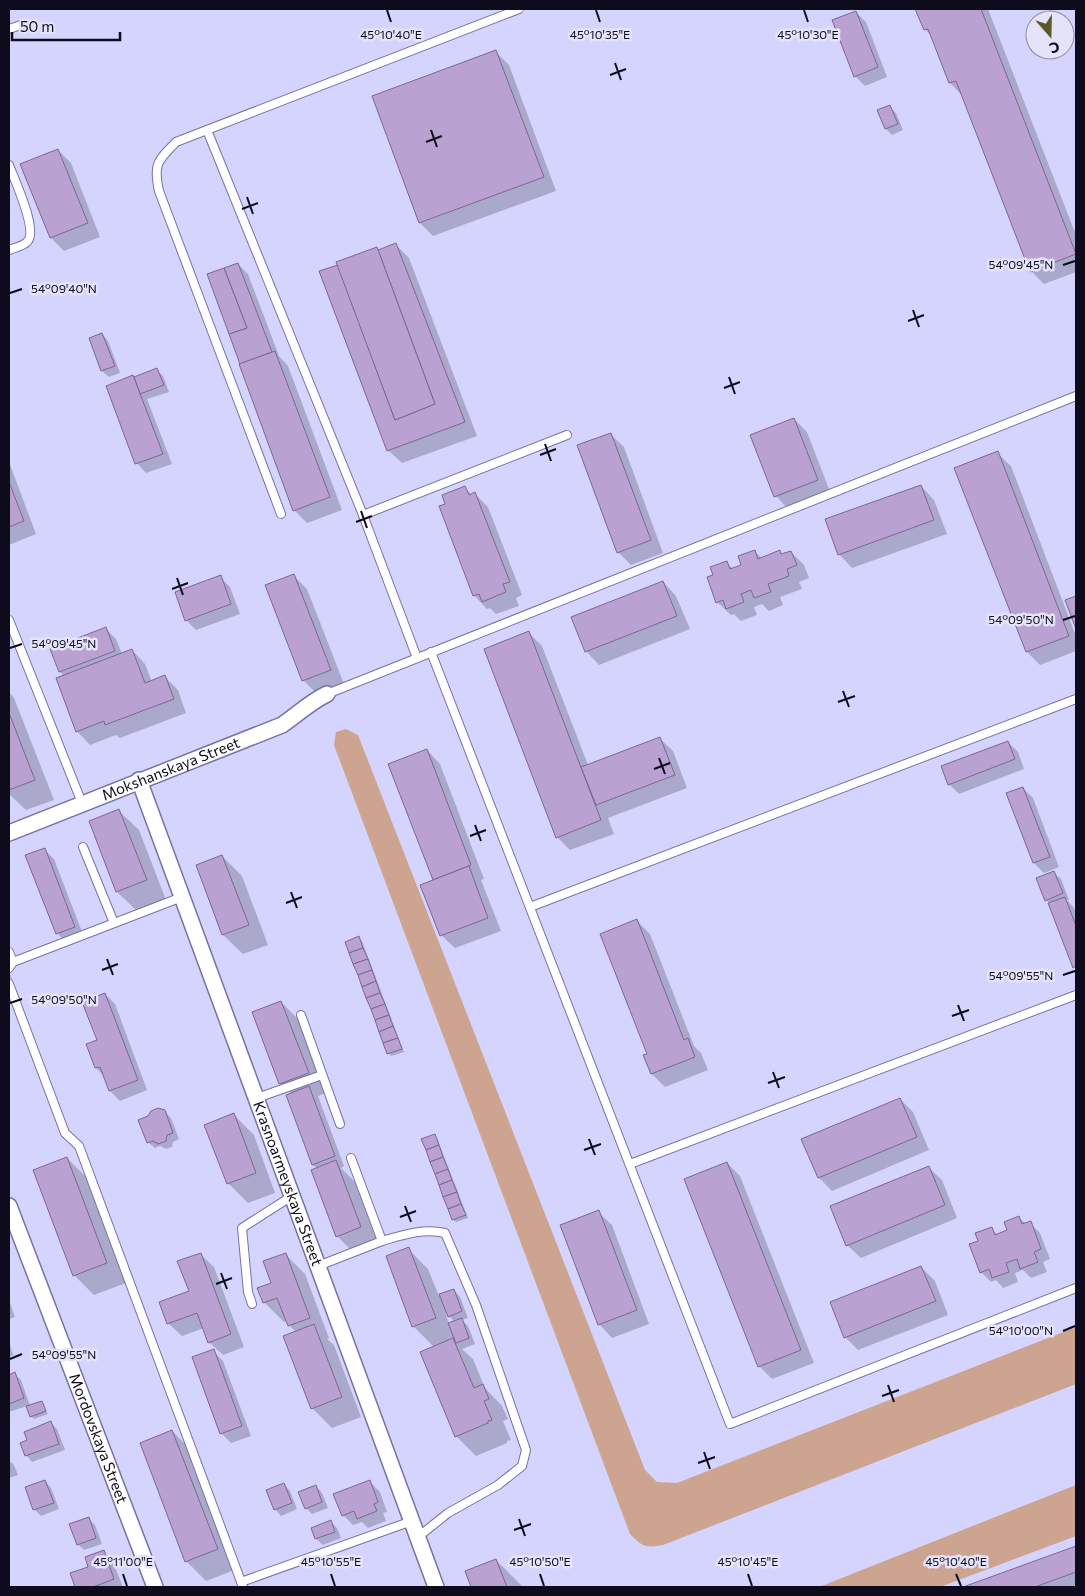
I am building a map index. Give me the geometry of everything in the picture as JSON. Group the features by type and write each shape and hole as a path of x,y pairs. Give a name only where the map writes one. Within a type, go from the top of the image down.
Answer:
{"street":[{"name":"Mokshanskaya Street","path":"9,832 282,725 297,715 313,700 327,694"},
{"name":"Krasnoarmeyskaya Street","path":"139,780 436,1587"},
{"name":"Mordovskaya Street","path":"9,1206 155,1587"}],"lane":[{"path":"281,514 158,191 155,175 160,160 176,142 519,9"},
{"path":"9,30 21,25"},
{"path":"207,130 363,515 417,658"},
{"path":"9,165 30,225 31,236 26,243 9,250"},
{"path":"327,694 1076,396"},
{"path":"363,515 567,435"},
{"path":"9,620 82,803"},
{"path":"431,652 730,1424 1076,1288"},
{"path":"530,907 1076,699"},
{"path":"84,846 114,923"},
{"path":"9,952 11,965 182,897"},
{"path":"9,984 65,1133 79,1146 242,1584 412,1521"},
{"path":"630,1164 1076,995"},
{"path":"301,1015 340,1124"},
{"path":"256,1098 322,1075"},
{"path":"350,1158 382,1241"},
{"path":"252,1304 248,1292 242,1228 292,1196"},
{"path":"318,1266 382,1241 432,1230 445,1233 476,1305 526,1450 522,1466 498,1485 448,1513 418,1537"}],"shaded area":[{"path":"346,729 358,735 645,1470 657,1482 677,1483 1076,1327 1076,1384 663,1545 645,1546 634,1538 630,1534 334,745 336,732"},
{"path":"1076,1485 1076,1536 940,1587 819,1587"}],"building":[{"path":"915,9 981,9 1076,254 1030,272 956,81 949,83 928,29 924,30"},
{"path":"856,11 878,67 854,77 832,20"},
{"path":"496,50 544,177 419,223 372,96"},
{"path":"890,105 898,124 885,129 877,110"},
{"path":"58,149 88,223 50,238 20,164"},
{"path":"396,243 465,422 387,451 319,271 338,265 395,420 435,404 378,250"},
{"path":"377,247 435,404 395,420 336,262"},
{"path":"238,263 272,352 240,364 229,334 247,328 224,268"},
{"path":"224,268 247,328 229,334 207,274"},
{"path":"102,333 115,366 101,371 89,338"},
{"path":"275,351 330,497 293,511 239,364"},
{"path":"157,368 164,385 140,394 134,377"},
{"path":"133,375 163,454 135,464 106,386"},
{"path":"794,418 818,480 774,497 750,435"},
{"path":"611,433 651,540 617,553 577,445"},
{"path":"998,451 1069,636 1026,652 954,468"},
{"path":"9,482 24,521 9,527"},
{"path":"921,485 934,520 838,555 825,519"},
{"path":"465,486 469,495 475,492 510,582 503,584 506,592 482,602 479,594 473,596 439,506 445,504 442,495"},
{"path":"755,550 758,559 780,550 781,554 791,551 797,565 787,569 789,576 768,584 771,592 754,598 751,590 741,594 744,602 726,609 723,600 716,603 707,577 713,575 710,567 727,561 730,569 741,565 738,556"},
{"path":"294,574 331,670 302,681 265,585"},
{"path":"221,575 231,604 185,621 175,592"},
{"path":"663,581 677,616 585,652 571,617"},
{"path":"1076,596 1076,629 1065,600"},
{"path":"106,627 115,651 59,672 50,649"},
{"path":"529,631 601,820 556,838 484,649"},
{"path":"132,649 145,683 165,675 174,699 105,725 104,721 76,732 56,678"},
{"path":"9,713 35,780 9,790"},
{"path":"660,737 675,775 596,805 581,767"},
{"path":"1008,741 1015,759 948,785 941,766"},
{"path":"427,749 471,865 433,880 388,764"},
{"path":"1023,787 1050,857 1033,863 1006,793"},
{"path":"119,809 147,880 116,892 89,821"},
{"path":"45,848 75,927 56,934 25,855"},
{"path":"222,855 249,925 222,935 196,865"},
{"path":"469,866 488,918 440,936 420,885"},
{"path":"1054,871 1063,893 1045,901 1036,878"},
{"path":"1065,897 1076,926 1076,966 1073,968 1048,903"},
{"path":"637,919 684,1040 688,1038 695,1057 651,1074 643,1055 647,1054 600,934"},
{"path":"359,936 363,948 349,953 345,942"},
{"path":"363,948 368,959 353,964 349,953"},
{"path":"368,959 372,970 358,975 353,964"},
{"path":"372,970 376,981 362,987 358,975"},
{"path":"376,981 380,993 366,998 362,987"},
{"path":"105,993 138,1080 109,1091 100,1067 95,1068 86,1044 97,1040 82,1002"},
{"path":"380,993 385,1004 371,1009 366,998"},
{"path":"281,1001 309,1073 279,1084 252,1012"},
{"path":"385,1004 389,1015 375,1020 371,1009"},
{"path":"389,1015 393,1026 379,1032 375,1020"},
{"path":"393,1026 398,1038 383,1043 379,1032"},
{"path":"398,1038 402,1049 387,1054 383,1043"},
{"path":"309,1086 335,1156 312,1165 286,1095"},
{"path":"900,1098 917,1137 818,1178 801,1139"},
{"path":"158,1108 165,1110 173,1133 167,1135 166,1141 158,1144 153,1141 147,1143 138,1120 148,1116 151,1111"},
{"path":"234,1113 256,1173 227,1184 204,1125"},
{"path":"435,1134 439,1145 426,1150 421,1139"},
{"path":"439,1145 443,1157 430,1162 426,1150"},
{"path":"67,1157 107,1263 73,1276 33,1170"},
{"path":"443,1157 448,1169 435,1174 430,1162"},
{"path":"336,1160 361,1227 336,1237 311,1170"},
{"path":"727,1162 801,1350 758,1367 684,1179"},
{"path":"929,1166 945,1205 846,1246 830,1206"},
{"path":"448,1169 452,1180 439,1185 435,1174"},
{"path":"452,1180 457,1192 443,1197 439,1185"},
{"path":"457,1192 461,1204 448,1209 443,1197"},
{"path":"461,1204 466,1215 452,1220 448,1209"},
{"path":"599,1210 637,1310 598,1325 560,1225"},
{"path":"1019,1216 1022,1224 1031,1221 1041,1249 1034,1252 1038,1262 1020,1269 1017,1259 1006,1263 1009,1272 992,1278 989,1269 980,1273 969,1244 978,1241 975,1233 992,1227 995,1235 1007,1230 1004,1222"},
{"path":"409,1247 436,1318 412,1327 386,1256"},
{"path":"201,1253 231,1334 208,1343 197,1313 167,1324 159,1302 189,1291 177,1261"},
{"path":"286,1253 310,1318 288,1326 277,1298 263,1303 257,1288 271,1283 263,1261"},
{"path":"921,1266 936,1301 844,1338 830,1302"},
{"path":"454,1289 462,1311 448,1317 439,1294"},
{"path":"462,1318 469,1338 456,1343 448,1323"},
{"path":"314,1324 342,1397 311,1409 283,1336"},
{"path":"453,1338 474,1388 483,1384 489,1399 484,1401 492,1420 455,1437 420,1352"},
{"path":"214,1349 242,1426 220,1434 192,1357"},
{"path":"15,1372 24,1398 9,1404 9,1375"},
{"path":"42,1401 46,1411 30,1417 26,1406"},
{"path":"51,1421 59,1444 25,1456 20,1443 27,1440 24,1432"},
{"path":"172,1430 218,1549 185,1562 140,1443"},
{"path":"45,1480 54,1503 33,1510 25,1487"},
{"path":"370,1480 378,1502 374,1504 377,1511 357,1519 354,1511 342,1516 333,1494"},
{"path":"284,1483 292,1503 274,1510 266,1490"},
{"path":"316,1485 322,1502 305,1509 298,1492"},
{"path":"89,1517 96,1538 77,1545 69,1524"},
{"path":"331,1520 335,1532 315,1539 311,1528"},
{"path":"1076,1546 1076,1572 1035,1587 963,1587"},
{"path":"104,1550 114,1579 93,1587 75,1587 70,1573 88,1567 85,1557"},
{"path":"496,1559 507,1587 471,1587 465,1571"}]}
